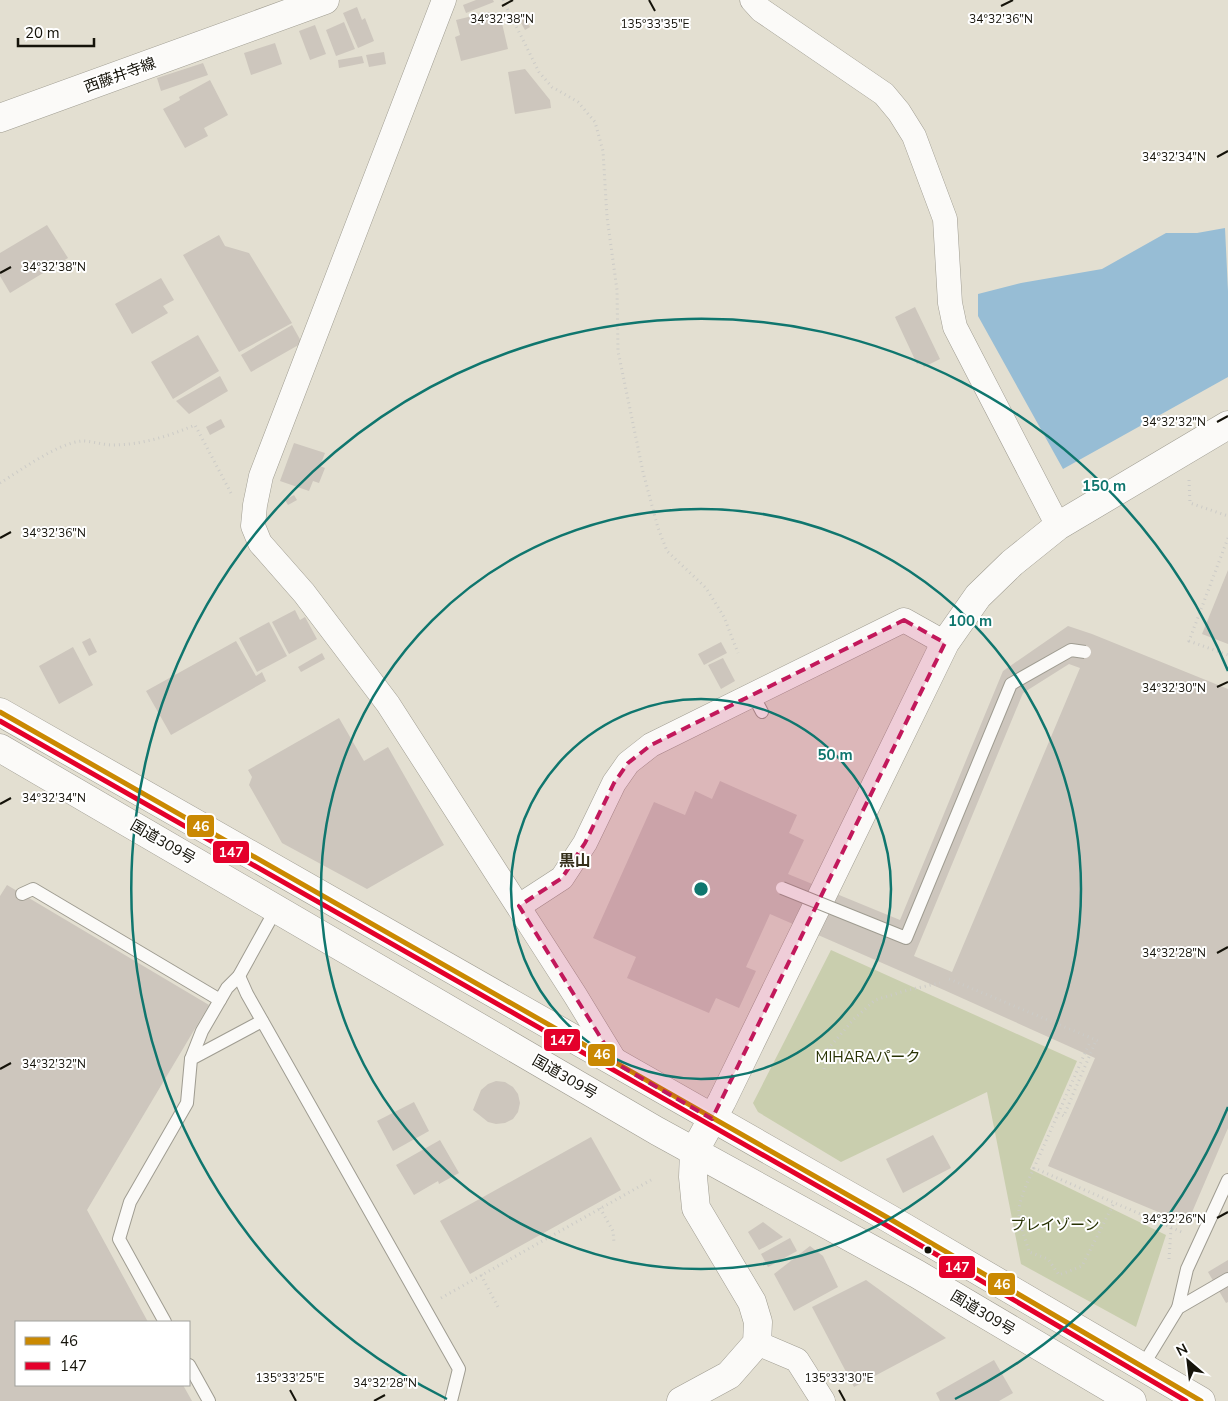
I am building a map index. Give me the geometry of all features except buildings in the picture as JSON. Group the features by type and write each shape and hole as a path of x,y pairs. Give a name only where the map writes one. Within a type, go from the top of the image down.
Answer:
{"main road":[{"name":"西藤井寺線","path":"0,118 325,0"},
{"path":"681,1401 729,1375 757,1343 758,1322 752,1302 696,1208 693,1177 694,1152 712,1119 945,643 978,596 1012,563 1058,526 1228,425"},
{"name":"国道309号","path":"0,712 890,1219 1201,1401"},
{"name":"国道309号","path":"0,748 694,1152 917,1274 1132,1401"}],"street":[{"path":"444,0 261,476 255,505 254,526 260,543 304,593 388,704 602,1036 617,1064"},
{"path":"752,0 761,10 884,94 899,112 914,136 945,219 950,303 955,326 1058,526"},
{"path":"519,906 562,878 585,843 614,783 628,763 651,745 757,703 904,620 945,643"},
{"path":"757,1343 797,1360 823,1401"}],"lane":[{"path":"782,888 906,938 1012,684 1071,650 1085,652"},
{"path":"22,894 33,889 220,1000"},
{"path":"164,1321 118,1239 130,1202 187,1103 191,1059 202,1031 227,988 239,976 276,909"},
{"path":"239,976 262,1021 459,1369 451,1401"},
{"path":"191,1059 262,1021"},
{"path":"1142,1367 1178,1308 1187,1269 1228,1180"},
{"path":"1178,1308 1228,1279"},
{"path":"190,1367 209,1401"}],"path":[{"path":"503,0 539,72 552,87 578,102 596,122 603,151 608,217 617,290 618,351 646,482 658,528 667,551 706,588 724,617 738,653"},
{"path":"0,483 59,448 82,442 113,445 139,442 169,436 195,425 246,522 254,526"},
{"path":"1189,472 1190,503 1228,516"},
{"path":"1228,538 1190,641 1228,655"},
{"path":"948,978 1095,1041 1102,1042"},
{"path":"824,1069 828,1049 852,1020 875,1000 940,983"},
{"path":"1058,1113 1064,1116 1095,1041"},
{"path":"1088,1044 1023,1192 1019,1211 1029,1252 1048,1259 1059,1275 1082,1266 1114,1203"},
{"path":"1034,1168 1200,1241"},
{"path":"424,1307 651,1180"},
{"path":"600,1208 614,1231 614,1242"},
{"path":"1169,1262 1171,1228"},
{"path":"481,1275 498,1307"}],"highlighted area":[{"path":"904,620 945,643 712,1119 617,1064 519,906 562,878 585,843 614,783 628,763 651,745"}],"green space":[{"name":"MIHARAパーク","path":"831,950 1077,1061 1030,1169 1166,1235 1136,1327 1021,1264 987,1092 841,1162 758,1112 753,1103"}],"water":[{"path":"1225,228 1228,291 1228,377 1063,469 978,316 978,294 1021,283 1102,269 1166,233 1197,233"}],"transit line":[{"name":"46","path":"0,712 890,1219 1201,1401"},
{"name":"147","path":"0,721 886,1225 1186,1401"}],"district":[{"name":"黒山","path":"575,860"}],"park label":[{"name":"プレイゾーン","path":"1055,1225"}]}
